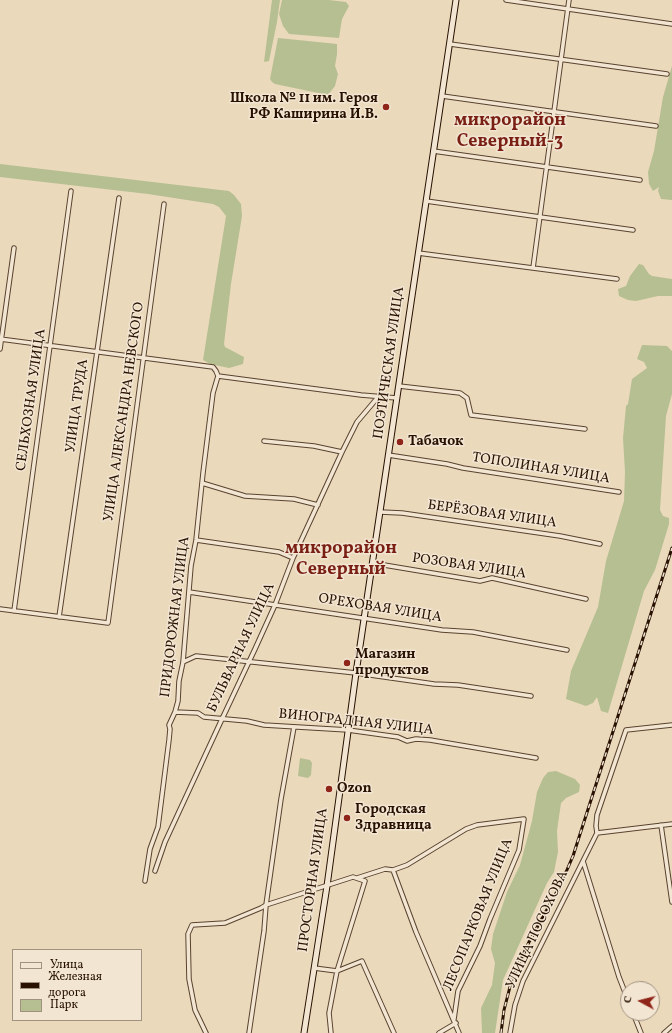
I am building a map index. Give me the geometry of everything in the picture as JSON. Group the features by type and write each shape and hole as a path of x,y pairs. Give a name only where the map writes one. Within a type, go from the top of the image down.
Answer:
{"street":[{"name":"ПОЭТИЧЕСКАЯ УЛИЦА","path":"348,730 456,0"},
{"path":"506,0 672,24"},
{"path":"533,268 569,0"},
{"path":"450,44 668,74"},
{"path":"442,96 656,126"},
{"path":"433,151 640,180"},
{"name":"СЕЛЬХОЗНАЯ УЛИЦА","path":"14,611 71,191"},
{"name":"УЛИЦА ТРУДА","path":"59,617 119,198"},
{"path":"426,202 633,230"},
{"name":"УЛИЦА АЛЕКСАНДРА НЕВСКОГО","path":"59,617 108,623 164,204"},
{"path":"0,349 14,248"},
{"path":"418,253 617,279"},
{"path":"1,339 212,367 218,376 361,395 397,398"},
{"name":"ПРИДОРОЖНАЯ УЛИЦА","path":"145,881 150,849 158,826 169,740 169,725 175,712 183,662 191,566 196,540 213,393 218,376"},
{"path":"399,386 460,393 467,398 471,415 585,429"},
{"name":"БУЛЬВАРНАЯ УЛИЦА","path":"155,871 166,842 275,606 293,558 342,452 357,422 379,396"},
{"path":"264,441 314,446 342,452"},
{"name":"ТОПОЛИНАЯ УЛИЦА","path":"388,456 619,492"},
{"path":"202,483 245,496 294,499 318,505"},
{"name":"БЕРЁЗОВАЯ УЛИЦА","path":"380,512 402,513 560,536 600,544"},
{"path":"196,540 279,552 293,558"},
{"name":"РОЗОВАЯ УЛИЦА","path":"372,563 480,582 492,578 586,599"},
{"name":"ОРЕХОВАЯ УЛИЦА","path":"189,592 442,630 473,632 567,650"},
{"path":"0,609 59,617"},
{"path":"183,662 196,656 356,673 434,684 458,685 530,696"},
{"name":"ВИНОГРАДНАЯ УЛИЦА","path":"175,712 198,713 204,717 247,721 264,725 348,730 398,738 407,741 416,739 430,740 536,758"},
{"path":"672,725 626,730 597,815 596,826 597,833 672,824"},
{"path":"249,1033 281,799 294,727"},
{"name":"ПРОСТОРНАЯ УЛИЦА","path":"304,1033 327,886 348,730"},
{"name":"ЛЕСОПАРКОВАЯ УЛИЦА","path":"393,870 407,865 466,829 524,819 519,850 480,946 458,991 455,1021"},
{"path":"660,826 672,902"},
{"name":"УЛИЦА ПОСОХОВА","path":"510,1033 515,1005 523,981 597,833"},
{"path":"583,861 621,981"},
{"path":"357,878 385,869 393,870 416,932 459,1033"},
{"path":"206,1033 195,1010 189,979 188,934 192,925 225,923 262,908 266,904 353,877 365,881 337,971 329,1013 331,1033"},
{"path":"314,968 337,971 362,961 394,1033"},
{"path":"439,1033 455,1021"},
{"path":"636,1021 641,1033"},
{"path":"664,1033 672,1026"}],"green space":[{"path":"272,0 280,0 269,61 264,62"},
{"path":"282,0 329,0 346,2 349,6 342,19 339,38 289,34 283,26 279,14"},
{"path":"278,38 337,44 335,66 338,74 335,86 328,95 275,84 272,82 270,79"},
{"path":"672,66 672,200 661,199 658,191 659,187 653,191 649,184 648,172 654,151 663,97"},
{"path":"0,164 229,191 234,195 241,204 242,216 231,284 224,344 225,347 244,357 243,364 229,368 210,364 203,360 226,216 219,207 213,204 148,194 0,177"},
{"path":"639,264 643,265 652,276 672,279 672,296 658,296 636,301 628,300 619,296 618,289 626,286 630,276"},
{"path":"642,345 667,346 672,351 672,394 666,416 660,510 663,516 669,518 669,524 655,570 644,591 608,713 601,711 597,697 593,703 586,706 566,699 571,671 598,607 606,561 624,501 625,472 623,438 626,406 628,404 632,379 647,368 644,362 637,359"},
{"path":"300,758 310,760 312,763 311,775 308,778 298,776"},
{"path":"556,771 575,779 580,785 579,792 566,798 561,803 557,831 558,852 554,872 547,883 503,980 495,1033 482,1033 481,1008 492,985 495,963 491,949 493,934 507,892 520,865 532,821 537,792 543,778 548,772"}],"railway":[{"path":"501,1033 504,1010 512,979 529,942 560,886 573,856 672,548"}],"place":[{"name":"Школа № 11 им. Героя РФ Каширина И.В.","path":"386,107"},
{"name":"Табачок","path":"400,442"},
{"name":"Магазин продуктов","path":"347,663"},
{"name":"Ozon","path":"329,789"},
{"name":"Городская Здравница","path":"347,818"}],"district":[{"name":"микрорайон Северный-3","path":"510,132"},
{"name":"микрорайон Северный","path":"341,560"}]}
